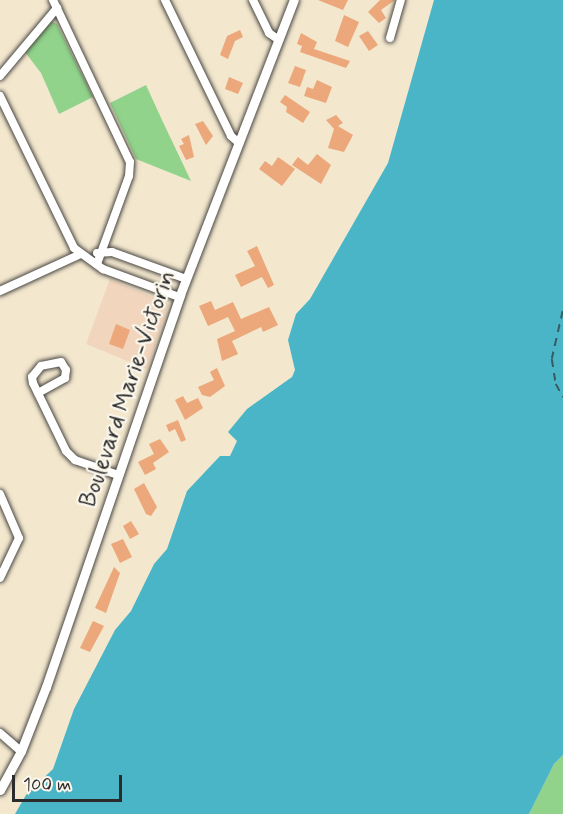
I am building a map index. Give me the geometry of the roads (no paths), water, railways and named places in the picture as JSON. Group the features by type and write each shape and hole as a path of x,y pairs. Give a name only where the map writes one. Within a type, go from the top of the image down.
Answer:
{"street":[{"path":"165,0 231,136 238,142"},
{"path":"253,0 269,33 279,40"},
{"name":"Boulevard Marie-Victorin","path":"0,790 21,751 179,297 294,0"},
{"path":"390,38 401,0"},
{"path":"0,76 55,4 130,162 129,176 97,264"},
{"path":"0,96 74,248 97,264 179,297"},
{"path":"0,291 84,255 101,252 112,252 186,279"},
{"path":"38,393 65,378 66,370 60,362 52,361 34,373 38,393 70,457 118,475"},
{"path":"0,494 19,538 0,578"},
{"path":"0,733 21,751"}],"water":[{"path":"434,0 563,0 563,755 554,764 529,814 15,814 26,795 53,769 74,709 115,630 131,611 154,564 167,549 187,491 220,456 230,456 237,441 228,432 247,409 292,377 295,370 288,340 296,314 310,299 388,163"}]}
